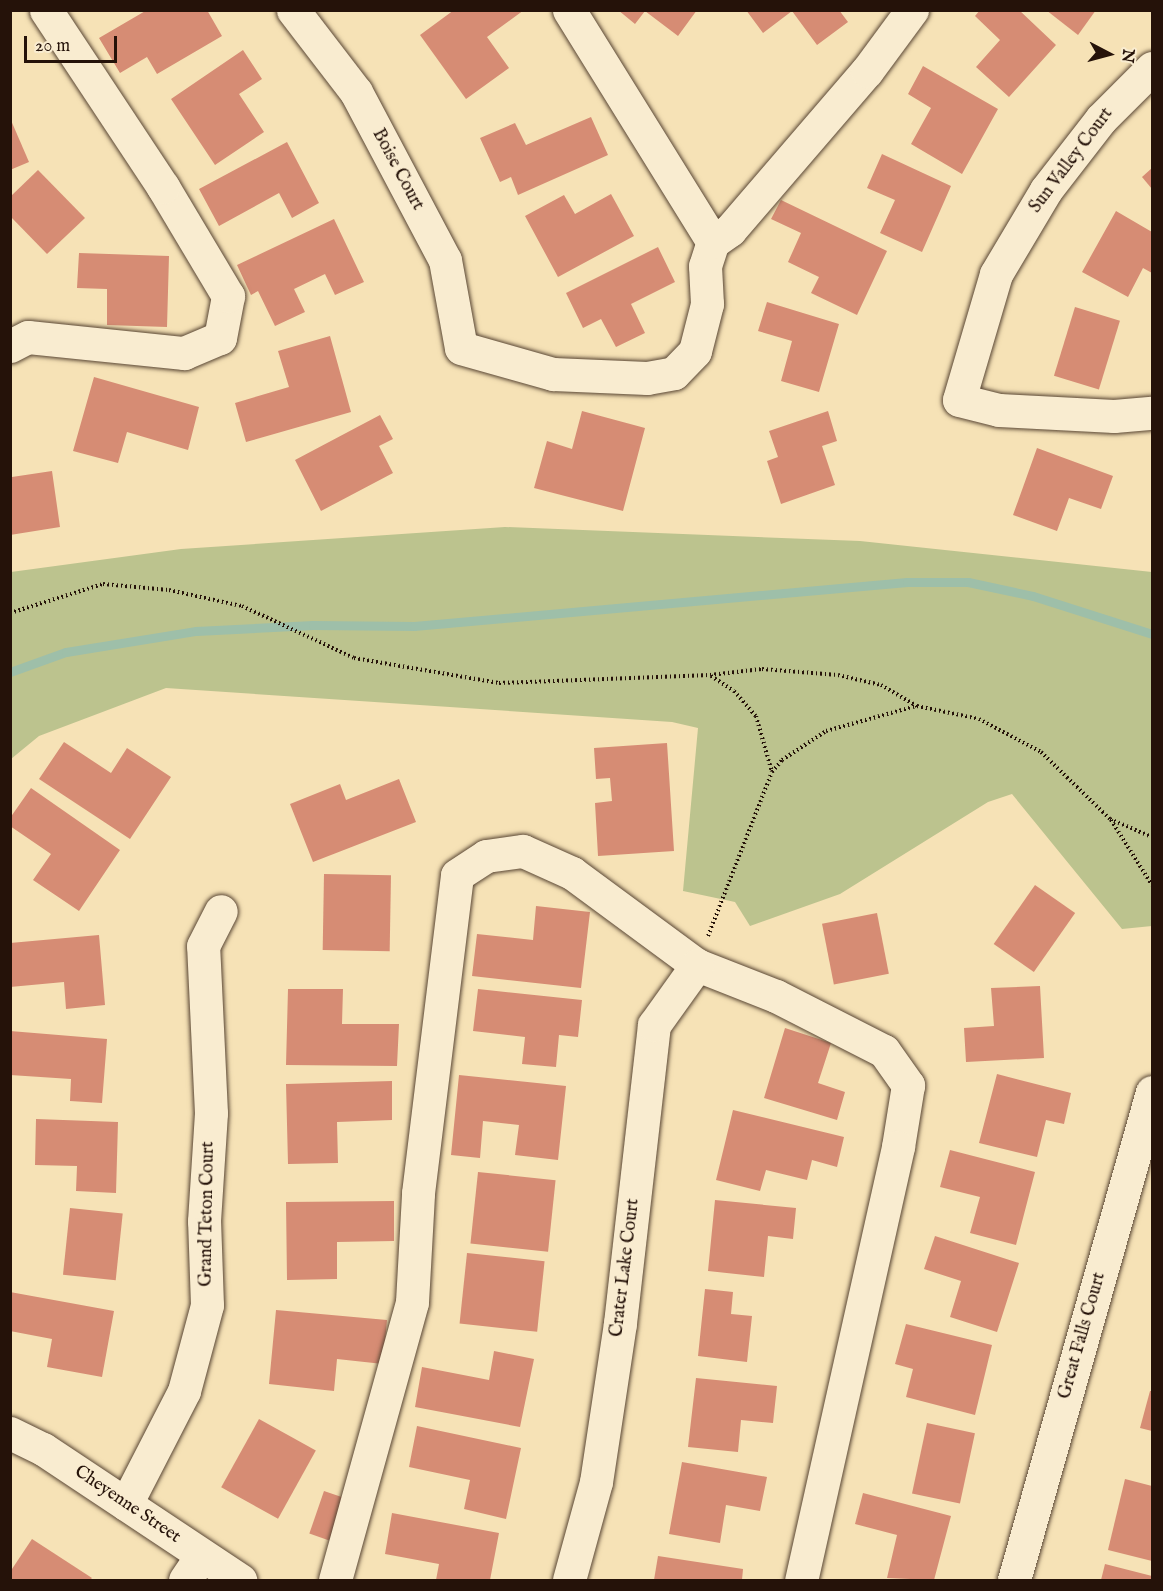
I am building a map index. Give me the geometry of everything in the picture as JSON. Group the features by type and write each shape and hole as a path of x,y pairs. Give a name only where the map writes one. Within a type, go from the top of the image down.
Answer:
{"street":[{"path":"10,346 28,337 184,353 220,338 228,296 163,187 46,10"},
{"name":"Boise Court","path":"293,10 356,92 445,260 461,348 553,374 647,378 674,373 695,351 707,304 705,266 713,242"},
{"path":"569,10 713,242 753,204 912,10"},
{"name":"Sun Valley Court","path":"1152,68 1101,118 1052,181 1001,265 959,400 999,410 1114,416 1152,413"},
{"path":"335,1581 412,1302 418,1193 457,874 486,856 523,851 572,873 697,965 776,996 884,1051 908,1085 898,1147 801,1581"},
{"name":"Grand Teton Court","path":"126,1504 184,1391 207,1305 204,1221 211,1113 203,946 221,911"},
{"name":"Crater Lake Court","path":"569,1581 596,1482 620,1323 654,1025 697,965"},
{"name":"Great Falls Court","path":"1014,1581 1152,1092"},
{"name":"Cheyenne Street","path":"10,1432 126,1504 194,1568 240,1581"}],"path":[{"path":"10,613 104,584 169,590 242,606 354,658 411,671 499,683 710,675 762,669 838,675 881,686 917,706 980,719 1041,752 1110,819 1152,885"},
{"path":"710,675 734,691 756,716 772,772"},
{"path":"697,965 772,772 782,760 826,731 917,706"},
{"path":"1110,819 1152,837"}],"green space":[{"path":"505,527 860,541 1152,572 1152,926 1122,929 1012,794 988,802 840,894 750,926 735,902 683,891 698,728 672,722 166,688 39,736 11,759 11,572 181,549"}],"building":[{"path":"147,10 207,10 222,36 157,74 147,57 120,73 99,38"},
{"path":"454,10 524,10 487,37 509,68 466,99 420,35"},
{"path":"618,10 697,10 678,36 645,11 635,24"},
{"path":"746,10 839,10 848,22 817,45 792,11 763,33"},
{"path":"980,10 1019,10 1056,45 1009,97 976,67 1000,40 975,16"},
{"path":"1046,10 1096,10 1078,35"},
{"path":"243,50 262,79 239,94 264,132 215,165 171,99"},
{"path":"923,66 998,109 962,174 911,144 931,108 908,94"},
{"path":"591,117 608,155 518,195 511,177 500,182 480,138 515,123 526,145"},
{"path":"10,118 29,162 10,170"},
{"path":"287,142 319,203 292,218 279,193 219,226 199,189"},
{"path":"882,154 951,186 922,252 880,233 895,200 867,188"},
{"path":"1152,168 1152,189 1142,177"},
{"path":"38,170 85,218 47,254 10,216 10,197"},
{"path":"611,194 634,236 558,277 525,216 564,195 575,214"},
{"path":"781,200 887,251 857,315 811,293 819,277 788,262 801,233 771,219"},
{"path":"1116,211 1152,232 1152,273 1143,268 1128,297 1082,272"},
{"path":"334,219 364,282 335,295 325,274 294,289 305,312 275,326 258,291 251,295 237,265"},
{"path":"658,247 675,282 631,304 645,333 616,347 601,319 583,328 566,293"},
{"path":"79,253 169,256 167,327 107,325 107,289 77,288"},
{"path":"767,302 839,324 819,392 781,381 792,341 758,331"},
{"path":"1075,307 1120,321 1099,390 1054,376"},
{"path":"330,336 351,412 246,442 235,403 289,387 278,351"},
{"path":"94,377 199,407 188,450 127,432 118,463 73,451"},
{"path":"582,411 645,428 623,511 534,488 547,441 572,449"},
{"path":"828,411 837,441 822,446 835,485 781,504 767,461 778,457 769,431"},
{"path":"380,415 393,439 379,446 393,473 321,511 295,460"},
{"path":"1037,448 1113,476 1101,509 1069,498 1057,531 1013,515"},
{"path":"52,471 60,527 10,535 10,473 12,477"},
{"path":"64,742 111,773 127,748 171,777 130,839 39,779"},
{"path":"667,743 674,851 598,856 595,803 612,801 610,778 596,779 594,748"},
{"path":"399,779 416,822 313,862 290,804 340,784 346,800"},
{"path":"31,788 120,850 79,911 33,880 51,854 10,826 10,818"},
{"path":"324,874 391,875 390,951 323,950"},
{"path":"1035,885 1075,913 1034,972 994,944"},
{"path":"536,906 590,912 581,988 472,976 477,934 533,940"},
{"path":"877,913 889,974 834,985 822,924"},
{"path":"99,935 105,1005 66,1009 64,982 10,987 10,943"},
{"path":"1040,986 1044,1058 966,1062 964,1028 994,1026 991,988"},
{"path":"288,989 343,989 342,1024 399,1024 397,1066 286,1065"},
{"path":"478,989 582,1000 578,1037 559,1035 556,1067 522,1064 525,1037 473,1031"},
{"path":"785,1028 831,1043 818,1083 845,1092 837,1120 764,1098"},
{"path":"10,1031 107,1039 102,1103 70,1101 71,1079 10,1075"},
{"path":"997,1074 1071,1093 1064,1124 1046,1120 1037,1157 979,1143"},
{"path":"459,1075 566,1086 558,1160 515,1155 519,1125 483,1121 480,1158 451,1155"},
{"path":"392,1081 392,1120 337,1122 338,1163 288,1164 286,1084"},
{"path":"733,1110 844,1137 837,1167 812,1160 807,1180 766,1170 760,1191 716,1180"},
{"path":"36,1119 118,1122 116,1193 76,1191 77,1166 35,1165"},
{"path":"950,1150 1035,1172 1016,1245 970,1233 980,1197 940,1187"},
{"path":"478,1172 556,1180 548,1252 470,1244"},
{"path":"715,1200 796,1208 793,1239 768,1236 764,1277 708,1271"},
{"path":"394,1201 394,1241 337,1242 337,1279 287,1280 286,1202"},
{"path":"70,1208 123,1214 116,1280 63,1275"},
{"path":"935,1236 1019,1263 997,1332 950,1317 961,1281 924,1269"},
{"path":"467,1253 545,1261 537,1332 460,1324"},
{"path":"705,1289 733,1292 731,1314 752,1316 747,1362 698,1356"},
{"path":"10,1292 114,1311 102,1377 47,1367 52,1339 10,1331"},
{"path":"276,1310 387,1320 383,1364 337,1359 334,1391 269,1384"},
{"path":"906,1324 992,1345 975,1415 906,1397 913,1369 895,1364"},
{"path":"494,1351 534,1359 520,1427 415,1407 422,1367 489,1380"},
{"path":"696,1378 777,1386 773,1423 741,1420 738,1452 688,1447"},
{"path":"1150,1391 1152,1391 1152,1431 1140,1428"},
{"path":"259,1419 316,1451 278,1519 221,1487"},
{"path":"927,1423 975,1433 960,1504 912,1493"},
{"path":"417,1426 521,1448 506,1519 464,1509 470,1480 409,1467"},
{"path":"682,1462 767,1477 760,1511 726,1505 720,1543 669,1534"},
{"path":"1125,1479 1152,1486 1152,1561 1108,1550"},
{"path":"324,1491 344,1498 329,1540 309,1534"},
{"path":"863,1493 951,1516 934,1580 887,1578 897,1535 855,1524"},
{"path":"392,1513 499,1533 490,1580 436,1580 439,1564 385,1554"},
{"path":"32,1539 92,1578 90,1580 10,1580 10,1572"},
{"path":"658,1556 743,1569 742,1580 654,1580"},
{"path":"1105,1564 1152,1576 1152,1580 1101,1580"}],"waterway":[{"path":"10,672 66,652 196,631 313,625 414,626 907,582 968,582 1033,596 1152,634"}]}
